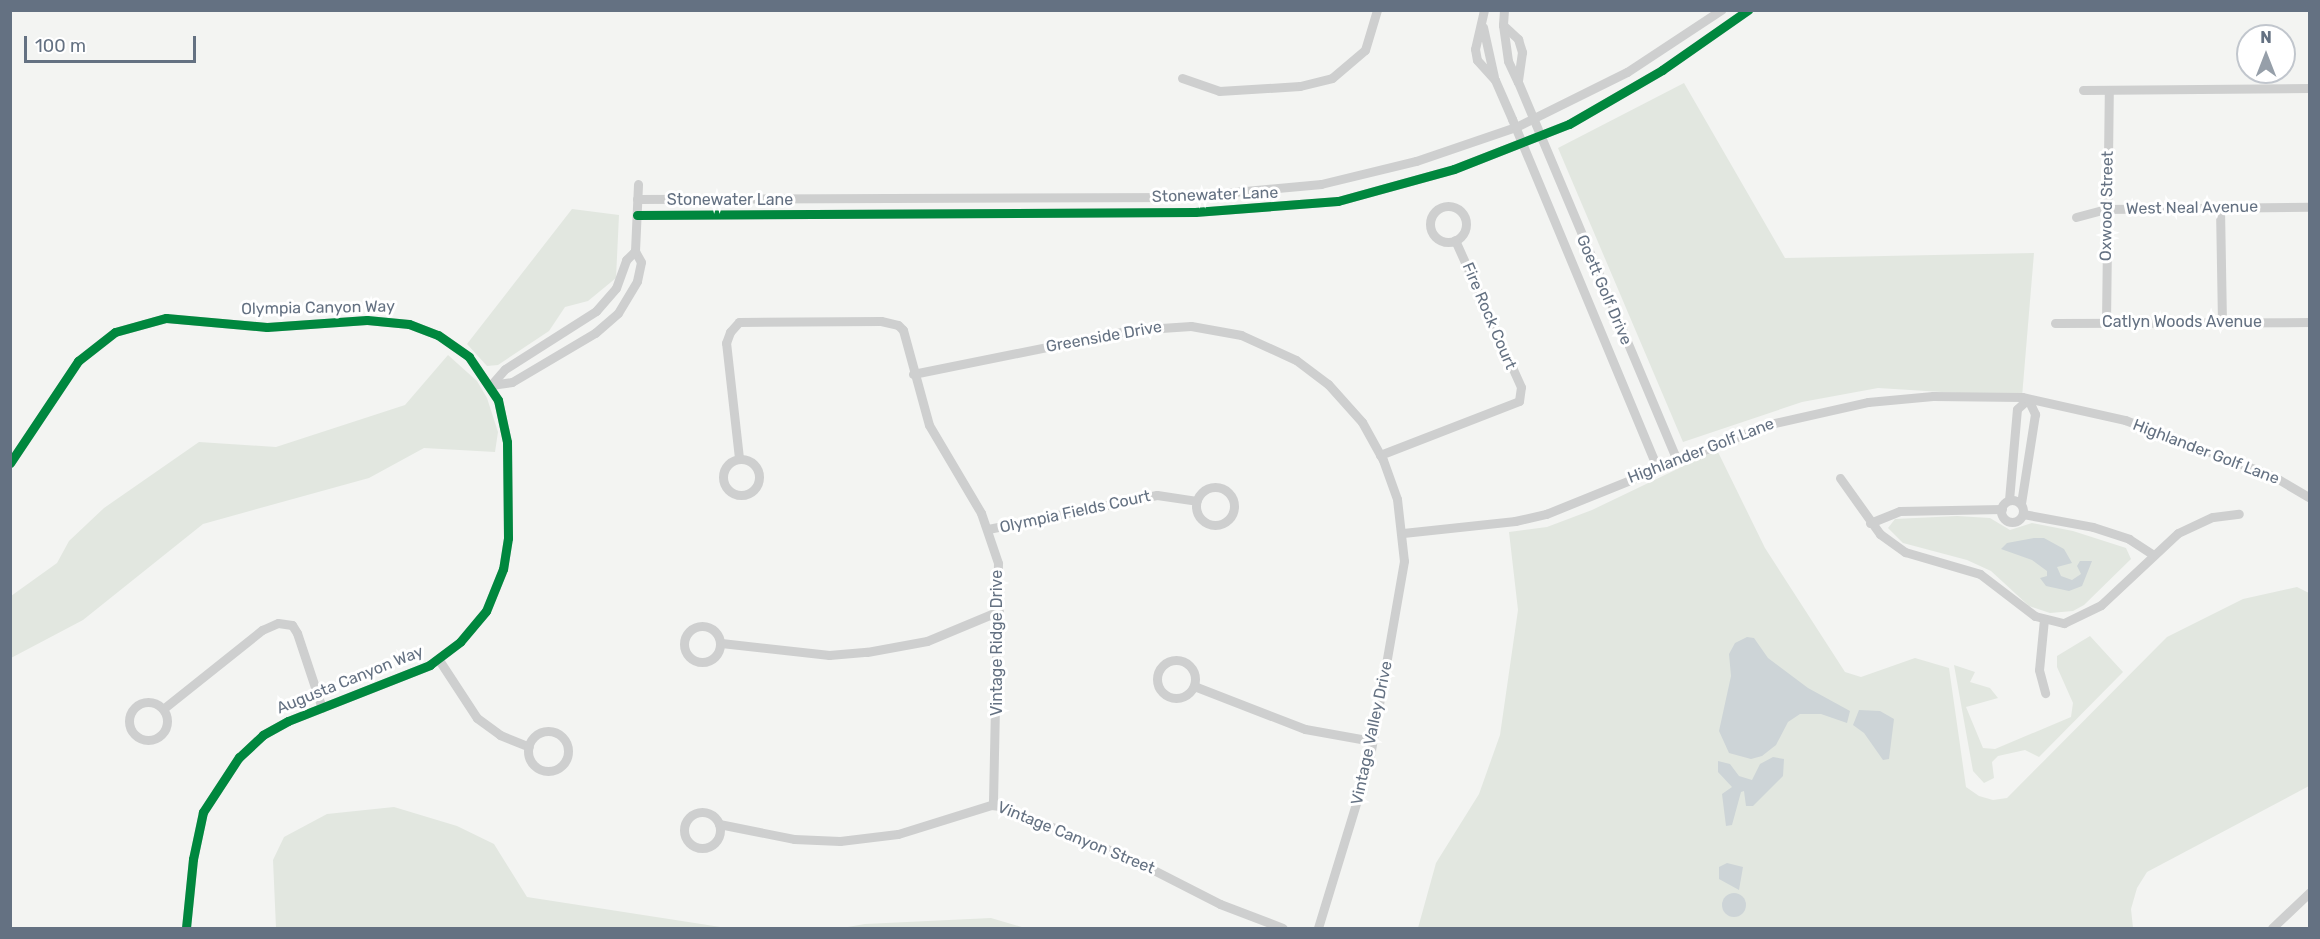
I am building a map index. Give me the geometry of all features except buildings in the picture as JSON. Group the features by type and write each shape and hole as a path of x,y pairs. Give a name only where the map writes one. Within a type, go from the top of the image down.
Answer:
{"street":[{"path":"1182,78 1219,91 1300,86 1332,78 1365,50 1377,10"},
{"name":"Goett Golf Drive","path":"1484,10 1483,27 1495,80 1657,468"},
{"name":"Goett Golf Drive","path":"1504,10 1503,26 1508,61 1677,460"},
{"name":"Stonewater Lane","path":"638,199 1224,194 1321,184 1364,175 1516,127 1627,72 1721,10"},
{"name":"Stonewater Lane","path":"637,215 1182,213 1287,207 1338,201 1401,185 1539,138 1637,86 1748,10"},
{"path":"1503,26 1518,39 1522,52 1518,82"},
{"path":"2082,90 2310,88"},
{"name":"Oxwood Street","path":"2106,323 2109,90"},
{"path":"491,385 512,382 606,325 618,313 637,280 641,262 635,251 638,184"},
{"name":"West Neal Avenue","path":"2076,217 2106,209 2310,207"},
{"path":"2220,208 2222,322"},
{"name":"Fire Rock Court","path":"1380,455 1494,408 1513,405 1521,393 1455,240"},
{"path":"491,385 505,369 601,306 616,288 627,260 635,251"},
{"name":"Olympia Canyon Way","path":"10,463 78,361 107,337 151,320 190,317 267,327 396,321 425,328 449,342 476,364 491,385"},
{"name":"Vintage Ridge Drive","path":"739,458 727,351 730,332 746,320 881,321 898,325 907,336 914,374 936,440 988,529 998,563 999,611 993,805"},
{"name":"Catlyn Woods Avenue","path":"2055,323 2310,322"},
{"name":"Greenside Drive","path":"914,374 1151,327 1191,326 1224,331 1278,349 1312,370 1358,416 1380,455 1397,499 1403,533"},
{"name":"Augusta Canyon Way","path":"186,928 196,837 215,789 239,757 262,735 322,708 415,673 439,660 479,621 503,569 508,538 507,442 491,385"},
{"name":"Highlander Golf Lane","path":"1403,533 1515,521 1546,514 1744,432 1847,406 1933,396 2028,399 2162,432 2273,476 2310,498"},
{"path":"1870,523 1900,511 2002,508 2009,500 2017,409 2028,399 2035,414 2021,503 2023,514"},
{"path":"739,458 751,461 759,470 759,482 747,494 735,494 723,481 725,469 739,458"},
{"path":"2011,462 2027,464"},
{"path":"1840,478 1854,492 1870,523 1891,543 1920,559 1980,574 2044,620 2064,622 2087,614 2152,554 2198,522 2239,514"},
{"path":"1222,488 1232,496 1234,509 1228,519 1211,524 1198,513 1197,501 1204,491 1222,488"},
{"name":"Olympia Fields Court","path":"988,529 1157,495 1197,501"},
{"path":"2009,500 2021,503"},
{"path":"2002,508 2005,519 2012,522 2023,514 2093,527 2129,539 2152,554"},
{"name":"Vintage Valley Drive","path":"1318,928 1352,825 1372,741 1400,594 1403,533"},
{"path":"721,643 829,655 867,652 927,641 999,611"},
{"path":"2044,620 2039,670 2045,693"},
{"path":"163,709 262,630 278,623 292,625 297,633 322,708"},
{"path":"705,626 716,632 721,643 717,654 702,663 687,655 684,643 693,628 705,626"},
{"path":"439,660 477,718 500,735 529,747"},
{"path":"1170,661 1188,663 1194,674 1194,686 1179,697 1168,695 1158,681 1160,669 1170,661"},
{"path":"1194,686 1305,729 1372,741"},
{"path":"147,702 163,709 166,727 159,736 146,739 135,734 130,723 136,707 147,702"},
{"path":"548,731 565,740 568,753 563,765 545,770 530,759 529,747 535,736 548,731"},
{"name":"Vintage Canyon Street","path":"719,824 794,839 840,841 918,830 993,805 1132,859 1220,904 1283,928"},
{"path":"2272,928 2310,892"}],"shaded area":[{"path":"1684,83 1785,258 2034,253 2022,397 1878,388 1802,402 1683,442 1558,148"},
{"path":"572,209 619,215 616,278 588,301 565,307 549,331 498,365 487,366 467,344"},
{"path":"448,355 477,381 487,398 498,432 495,452 424,448 369,478 203,524 83,620 11,658 11,596 57,563 69,541 104,508 199,442 276,447 405,405"},
{"path":"1717,450 1765,548 1845,672 1861,677 1915,658 1949,668 1966,787 1979,796 1993,800 2007,798 2167,637 2243,599 2297,587 2309,593 2309,786 2147,872 2137,888 2131,909 2133,928 1418,928 1436,863 1479,794 1500,735 1518,610 1509,532 1547,527 1592,510"},
{"path":"1957,516 1990,518 2010,530 2032,523 2073,531 2126,548 2131,559 2084,605 2073,611 2050,613 2029,606 1991,571 1967,560 1903,543 1888,528 1895,519"},
{"path":"2044,538 2064,549 2072,563 2057,567 2061,576 2072,580 2081,574 2077,566 2080,561 2092,561 2082,586 2069,591 2046,586 2040,578 2047,576 2047,571 2032,560 2001,549 2007,543"},
{"path":"2090,636 2123,672 2039,757 2025,750 1998,756 1992,762 1994,778 1984,783 1973,771 1954,665 1975,672 1970,682 1990,688 1998,698 1966,707 1983,748 1995,749 2071,717 2073,703 2057,667 2057,656"},
{"path":"1747,637 1754,638 1768,658 1808,688 1850,711 1847,723 1821,714 1800,714 1788,722 1776,745 1762,756 1751,759 1729,753 1719,731 1731,676 1729,654 1735,643"},
{"path":"1859,710 1880,711 1894,719 1889,759 1883,760 1864,733 1853,725"},
{"path":"1773,757 1784,759 1783,776 1753,806 1746,806 1744,791 1741,792 1732,825 1726,826 1722,794 1732,787 1718,772 1718,761 1730,764 1739,776 1752,780 1760,764"},
{"path":"394,807 457,826 494,844 527,897 727,928 276,928 273,860 284,837 327,814"},
{"path":"1727,863 1743,867 1739,890 1719,879 1719,867"},
{"path":"1734,893 1743,896 1746,905 1743,914 1734,917 1725,914 1722,905 1725,896"},
{"path":"991,918 1025,928 842,928 865,924"}],"cycle path":[{"path":"637,215 1195,212 1338,201 1454,169 1569,124 1662,70 1748,10"},
{"path":"10,463 78,361 115,332 166,318 267,327 367,320 409,324 438,335 469,357 498,400 507,442 508,538 503,569 486,611 460,642 430,665 288,721 263,735 239,757 203,812 193,859 186,928"}]}
